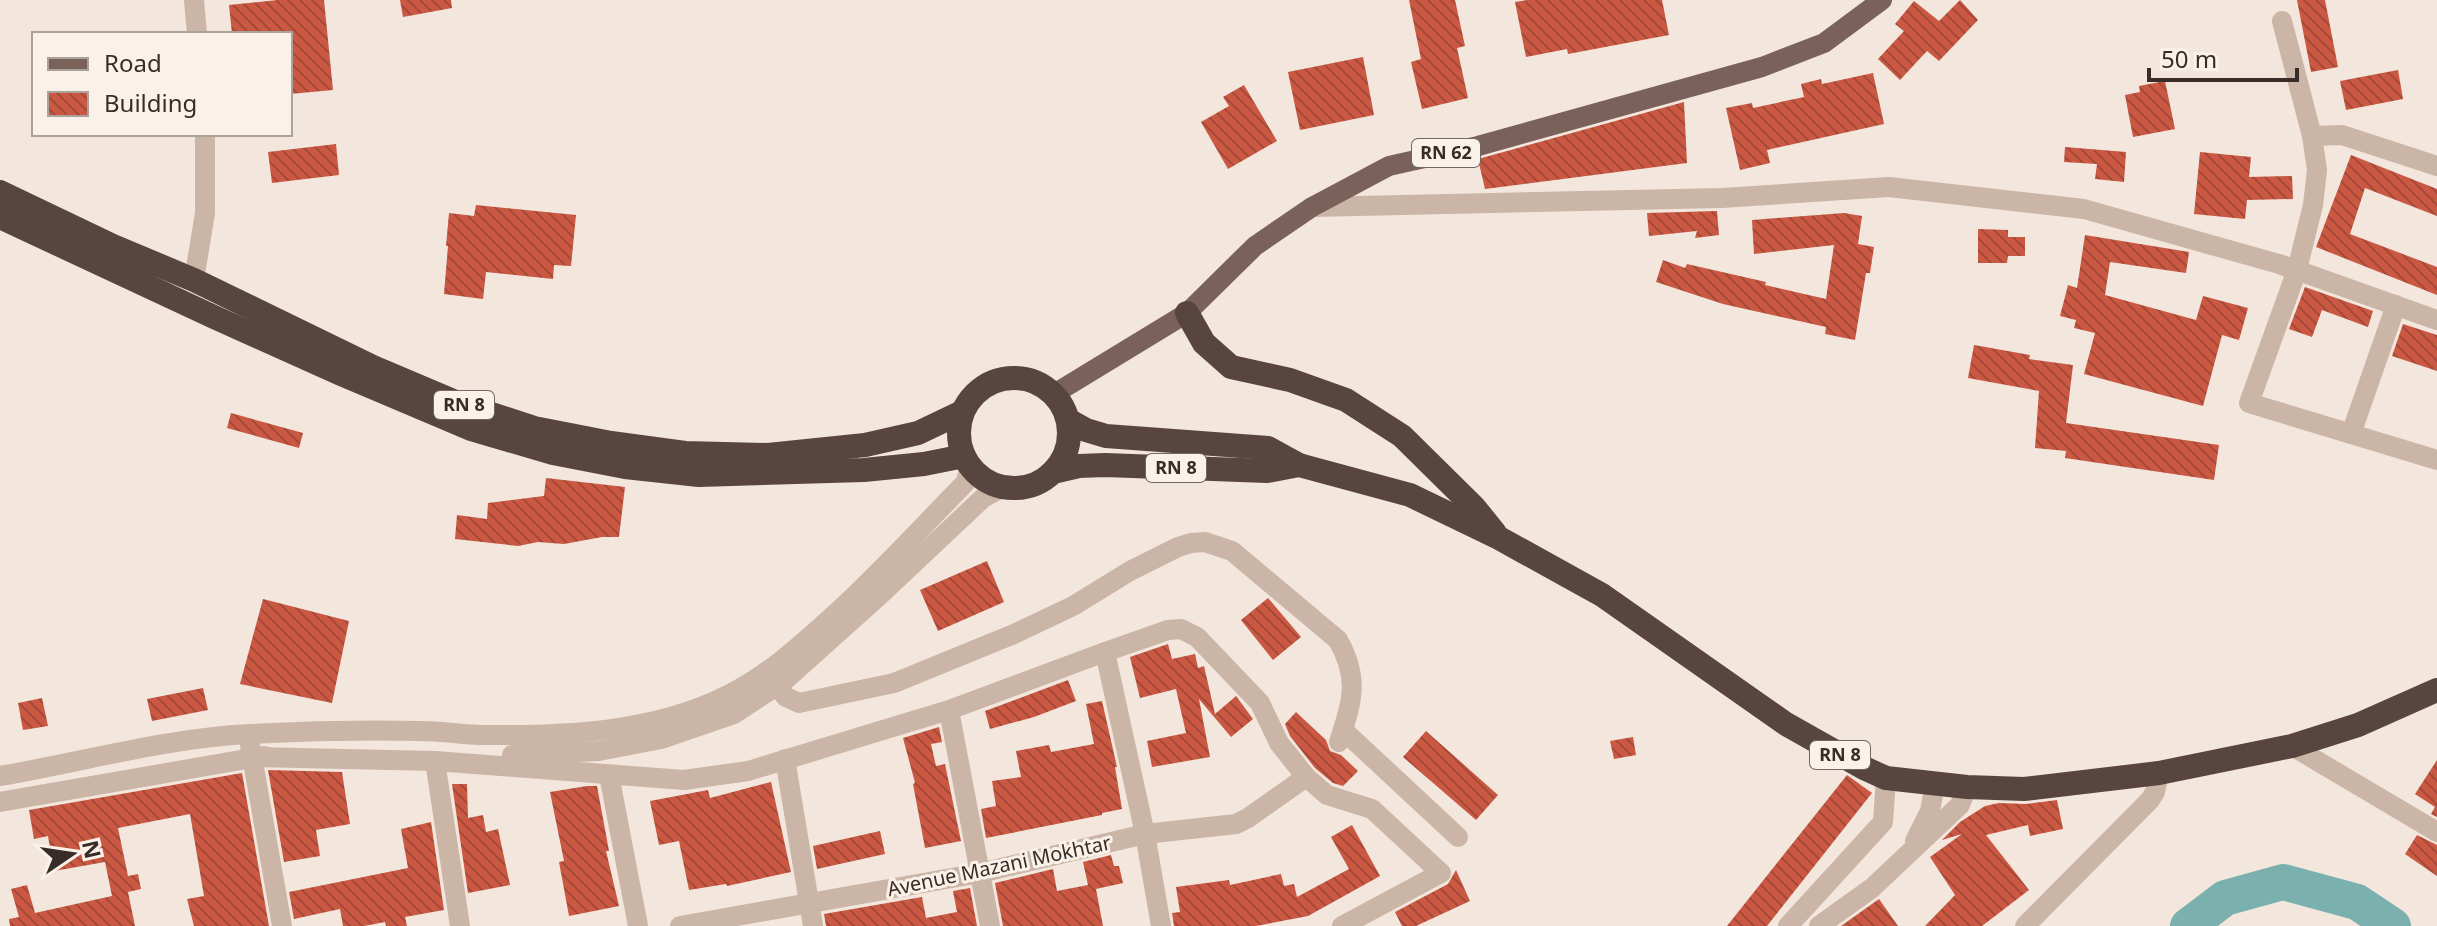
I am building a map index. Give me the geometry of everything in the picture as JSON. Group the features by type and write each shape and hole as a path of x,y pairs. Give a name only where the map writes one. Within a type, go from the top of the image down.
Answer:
{"highway":[{"name":"RN 8","path":"0,192 113,246 194,280 373,367 458,403 534,428 685,453 768,455 865,445 918,433 962,412"},
{"name":"RN 8","path":"0,217 339,373 471,429 553,453 625,467 699,475 864,470 967,461"},
{"path":"1187,313 1204,343 1231,367 1290,380 1346,400 1402,436 1474,507 1499,538"},
{"path":"1011,377 1042,384 1063,406 1068,420 1067,448 1062,461 1038,483 1021,488 991,483 967,461 959,442 962,412 970,398 996,380 1011,377"},
{"name":"RN 8","path":"1068,420 1106,436 1268,448 1299,465 1410,495 1499,538 1602,595 1786,724 1886,778 1967,787 2024,789 2159,773 2292,746 2358,725 2437,690"},
{"name":"RN 8","path":"1053,472 1079,466 1105,465 1267,471 1299,465"}],"main road":[{"name":"RN 62","path":"1054,394 1187,313 1255,246 1312,207 1389,166 1478,146 1762,67 1824,43 1882,0"}],"street":[{"path":"194,0 197,32"},
{"path":"2282,21 2312,136 2316,182 2297,270 2249,403 2437,460"},
{"path":"2312,136 2342,135 2437,166"},
{"path":"194,280 205,213 205,136"},
{"path":"1312,207 1722,198 1889,187 2084,209 2297,270 2437,320"},
{"path":"2351,434 2396,305"},
{"path":"0,776 196,739 249,734 422,731 541,735 598,731 702,707 771,680 804,643 867,585 966,482 967,461"},
{"path":"0,802 252,757 342,751 434,756 546,755 599,751 661,739 734,714 771,680 880,595 983,498 1003,487"},
{"path":"771,680 786,697 799,703 894,683 1014,634 1073,606 1130,571 1178,547 1205,542 1232,551 1338,640 1349,662 1353,687 1341,736 1458,837"},
{"path":"252,757 435,761 684,780 748,771 949,710 1168,630 1181,629 1197,637 1260,703 1279,743 1306,777 1327,795 1372,809 1441,873 1342,926"},
{"path":"1105,652 1145,834 1161,926"},
{"path":"949,710 990,926"},
{"path":"249,734 282,926"},
{"path":"2292,746 2437,832"},
{"path":"785,759 813,926"},
{"path":"435,761 460,926"},
{"path":"2025,926 2150,800 2159,773"},
{"path":"609,775 638,926"},
{"name":"Avenue Mazani Mokhtar","path":"680,926 980,873 1145,834 1236,824 1306,777"},
{"path":"1788,926 1883,822 1886,778"},
{"path":"1907,854 1930,811 1935,784"},
{"path":"1819,926 1872,888 1960,805 1967,787"}],"building":[{"path":"278,0 324,0 333,90 292,94 292,32 232,32 229,5"},
{"path":"400,0 451,0 452,8 403,17"},
{"path":"1409,0 1455,0 1465,46 1457,48 1468,98 1422,109 1411,62 1421,59"},
{"path":"1662,0 1669,35 1568,54 1567,49 1526,57 1515,2"},
{"path":"1960,0 1978,20 1939,61 1927,51 1900,80 1878,59 1904,31 1895,24 1914,1 1939,21"},
{"path":"2297,0 2325,0 2338,67 2311,72"},
{"path":"1363,57 1374,115 1300,130 1288,72"},
{"path":"2398,70 2403,99 2346,110 2340,81"},
{"path":"1873,73 1884,124 1767,150 1770,163 1740,170 1726,108 1752,103 1753,108 1804,97 1801,84 1821,79 1822,84"},
{"path":"2165,81 2175,129 2133,137 2125,95 2140,92 2139,86"},
{"path":"1244,85 1277,141 1228,169 1201,122 1229,106 1223,97"},
{"path":"1684,102 1687,163 1485,189 1478,159"},
{"path":"336,144 339,175 272,183 268,152"},
{"path":"2065,147 2126,152 2124,182 2095,179 2097,164 2064,162"},
{"path":"2200,152 2251,157 2249,177 2292,176 2293,199 2247,200 2245,219 2194,214"},
{"path":"2351,155 2437,189 2437,216 2365,188 2350,234 2437,267 2437,295 2316,247"},
{"path":"476,205 576,215 571,266 554,265 553,279 486,272 483,299 444,294 449,213 474,216"},
{"path":"1717,211 1719,235 1695,238 1697,231 1649,236 1647,213"},
{"path":"1844,213 1862,216 1858,244 1874,247 1870,273 1866,273 1855,340 1825,334 1826,327 1723,304 1656,282 1663,260 1685,268 1687,264 1826,299 1834,245 1754,254 1752,220"},
{"path":"1978,229 2008,230 2008,237 2025,237 2025,256 2008,256 2007,263 1978,263"},
{"path":"2085,235 2189,252 2186,273 2110,262 2105,295 2196,320 2203,296 2248,308 2239,340 2222,335 2203,406 2084,374 2095,333 2074,328 2076,320 2060,316 2068,285 2077,288"},
{"path":"2305,287 2373,311 2368,327 2322,310 2312,337 2289,329"},
{"path":"2403,324 2437,335 2437,371 2392,356"},
{"path":"1974,345 2030,355 2029,359 2073,365 2066,423 2219,445 2214,480 2065,458 2066,451 2035,448 2039,391 1968,378"},
{"path":"231,413 303,433 299,448 227,428"},
{"path":"546,478 625,487 619,537 518,546 455,539 457,515 487,519 488,503 544,496"},
{"path":"987,561 1004,602 938,631 920,590"},
{"path":"1268,598 1301,637 1273,660 1241,620"},
{"path":"263,599 349,621 332,703 240,684"},
{"path":"1168,644 1172,659 1195,654 1198,668 1204,666 1215,714 1236,696 1253,719 1231,737 1199,699 1210,757 1152,767 1147,741 1186,733 1176,689 1140,698 1130,657"},
{"path":"1068,680 1076,701 990,729 985,711"},
{"path":"203,688 208,710 152,721 147,699"},
{"path":"42,698 48,726 23,730 18,703"},
{"path":"1102,701 1117,767 1122,809 986,838 981,809 996,806 992,781 1021,777 1016,751 1049,745 1051,752 1094,744 1086,704"},
{"path":"1296,712 1326,740 1330,751 1341,755 1358,771 1343,786 1333,783 1315,768 1290,736 1285,724"},
{"path":"939,727 942,742 931,744 936,766 945,764 961,841 925,848 915,783 903,738"},
{"path":"1426,731 1498,795 1476,820 1403,757"},
{"path":"1633,737 1636,755 1614,759 1610,741"},
{"path":"2437,760 2437,817 2431,814 2435,807 2415,794"},
{"path":"268,770 342,772 350,824 316,830 320,856 284,862"},
{"path":"242,773 269,926 194,926 187,899 204,896 190,814 118,828 128,876 138,874 141,889 128,892 135,926 10,926 9,919 19,917 11,889 27,885 35,913 112,896 105,862 54,871 48,836 34,839 29,810"},
{"path":"1847,775 1872,793 1767,926 1727,926"},
{"path":"771,782 791,872 727,886 689,890 679,841 659,845 650,801 708,790 710,798"},
{"path":"452,784 467,784 468,818 483,815 486,832 498,829 510,885 468,893"},
{"path":"597,786 609,851 606,851 619,906 569,916 559,862 564,861 550,792"},
{"path":"2057,800 2063,829 2030,836 2028,825 1986,835 2029,890 1982,926 1925,926 1955,895 1930,857 1962,834 1942,840 1960,822 1985,806"},
{"path":"431,822 444,910 405,917 407,926 386,926 385,922 343,926 340,909 294,919 289,892 408,868 401,829"},
{"path":"1352,825 1380,876 1308,916 1256,926 1174,926 1172,913 1180,912 1176,887 1229,880 1230,885 1281,874 1284,886 1294,884 1297,897 1349,869 1331,837"},
{"path":"880,831 885,854 817,869 813,846"},
{"path":"2417,835 2437,845 2437,876 2405,854"},
{"path":"1111,855 1114,866 1119,866 1123,883 1096,889 1103,926 1003,926 995,883 1053,869 1057,891 1088,885 1083,862"},
{"path":"1456,870 1470,901 1416,926 1402,926 1395,912 1448,884"},
{"path":"970,888 977,926 826,926 824,914 922,897 926,918 957,912 953,891"},
{"path":"1879,899 1898,926 1841,926"}],"waterway":[{"path":"2188,926 2225,898 2283,882 2357,902 2393,926"}]}
